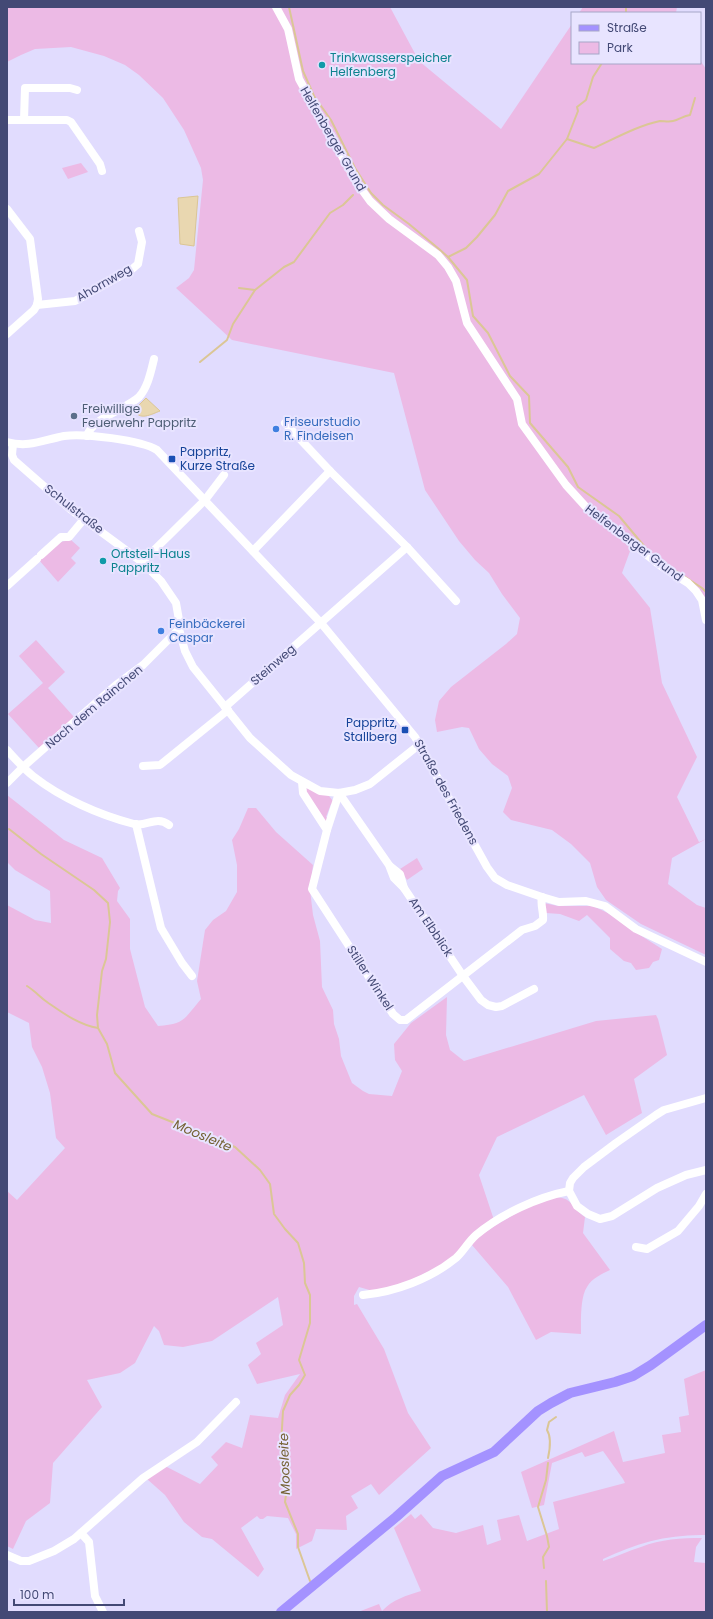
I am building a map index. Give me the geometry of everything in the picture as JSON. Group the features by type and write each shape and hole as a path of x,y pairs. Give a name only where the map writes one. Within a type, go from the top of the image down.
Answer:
{"main road":[{"path":"281,1612 396,1517 442,1476 494,1452 538,1411 570,1393 633,1376 651,1365 706,1325"}],"street":[{"name":"Helfenberger Grund","path":"276,7 288,29 299,79 357,183 370,201 389,219 438,256 448,267 456,281 467,323 517,399 522,424 561,479 586,507 660,566 688,583 696,591 702,600 706,620"},
{"path":"24,120 25,88 70,88 77,90"},
{"path":"7,120 67,120 71,122 100,164 102,171"},
{"path":"7,208 30,239 37,305 34,310 7,334"},
{"name":"Ahornweg","path":"37,305 75,301 131,270 138,264 142,242 139,231"},
{"path":"87,436 88,432 96,424 139,397 145,390 154,359"},
{"path":"285,423 330,471 407,547 456,601"},
{"name":"Straße des Friedens","path":"10,443 22,445 65,436 87,436 139,443 153,447 253,550 320,623 420,744 492,874 499,881 560,902 586,901 597,903 614,912 636,929 706,962"},
{"name":"Schulstraße","path":"10,443 14,460 84,519 142,562 162,581 172,596 178,610 179,629 185,651 193,667 250,738 291,775 320,791 339,793 355,790 370,784 420,744"},
{"path":"253,550 330,471"},
{"path":"142,562 205,500 224,474"},
{"path":"7,586 61,537 69,537 84,519"},
{"name":"Steinweg","path":"226,709 320,623 407,547"},
{"name":"Nach dem Rainchen","path":"7,783 23,767 116,685 143,665 179,629"},
{"path":"142,766 160,765 226,709"},
{"path":"7,750 34,776 63,795 95,811 136,824 164,821 169,826"},
{"path":"302,782 303,793 327,830"},
{"path":"327,830 339,793"},
{"name":"Am Elbblick","path":"339,793 389,865 400,874 404,888 462,976 481,1000 488,1005 496,1007 510,1003 534,989"},
{"path":"136,824 161,928 182,963 192,976"},
{"name":"Stiller Winkel","path":"327,830 312,889 393,1014 400,1020 406,1020 462,976"},
{"path":"462,976 522,930 535,926 543,920 544,914 541,902 542,897"},
{"name":"Am Elbblick","path":"457,967 464,965 472,968"},
{"path":"706,1098 664,1110 656,1115 584,1167 573,1178 570,1183 569,1191 577,1206 588,1214 600,1219 612,1216 657,1188 686,1175 706,1170"},
{"path":"363,1295 381,1293 406,1285 432,1273 457,1257 475,1236 494,1223 535,1200 569,1191"},
{"path":"636,1247 647,1249 678,1231 699,1206 706,1194"},
{"path":"7,1555 21,1561 29,1561 54,1551 81,1533 143,1478 196,1442 236,1402"},
{"path":"81,1533 89,1542 95,1596 103,1612"}],"green space":[{"path":"7,7 390,7 419,61 501,129 571,25 571,64 701,64 701,62 706,69 706,620 696,591 633,543 622,573 650,608 662,683 697,757 677,797 699,842 706,839 672,858 668,884 697,905 706,908 706,955 641,924 606,900 597,887 590,863 571,844 552,830 511,820 503,812 512,788 508,776 492,764 479,749 469,728 462,727 437,732 435,720 439,701 451,687 517,634 520,618 502,594 489,573 475,560 459,541 425,490 394,373 232,340 176,288 189,278 194,270 203,180 201,168 184,130 163,98 139,75 125,65 104,56 71,47 35,49 7,62"},
{"path":"583,7 677,7 676,12 580,12"},
{"path":"81,163 88,172 68,179 62,168"},
{"path":"71,540 80,548 71,558 76,563 58,582 39,560 60,542"},
{"path":"36,640 65,672 48,688 74,717 39,748 8,714 43,683 19,656"},
{"path":"306,788 329,796 333,801 333,804 331,804 326,817 328,818 327,822 324,822 305,790"},
{"path":"7,795 64,840 102,858 120,888 118,891 117,901 130,919 130,949 145,1007 158,1026 179,1022 187,1016 201,999 197,981 205,930 213,920 226,911 237,892 237,865 232,840 239,829 248,808 256,808 276,832 313,865 310,890 313,915 320,941 322,987 333,1010 334,1024 339,1039 341,1056 352,1083 363,1091 369,1094 392,1096 402,1071 395,1060 394,1044 411,1023 447,997 446,1035 450,1050 464,1061 596,1021 656,1015 658,1019 667,1055 634,1079 642,1113 606,1135 584,1095 497,1137 479,1175 494,1220 444,1264 405,1283 373,1291 359,1287 354,1296 354,1305 357,1304 384,1349 408,1413 431,1448 379,1495 371,1484 351,1496 358,1508 346,1516 347,1530 316,1529 312,1541 296,1549 296,1534 288,1518 267,1516 260,1519 257,1516 241,1528 264,1569 258,1577 212,1539 202,1537 184,1522 165,1495 147,1479 165,1466 200,1484 218,1465 211,1457 226,1442 242,1448 250,1415 278,1418 285,1395 300,1374 257,1384 248,1365 261,1354 256,1343 283,1325 278,1297 212,1341 183,1347 164,1345 159,1331 154,1326 135,1363 120,1373 87,1380 102,1407 53,1463 50,1503 26,1521 13,1549 7,1546 7,1191 17,1200 65,1148 56,1138 50,1093 42,1067 32,1047 29,1023 7,1012 7,905 35,920 51,923 50,891 15,870 7,862"},
{"path":"417,858 423,869 407,880 400,869"},
{"path":"544,903 558,906 593,906 612,915 662,949 659,960 653,962 649,968 636,970 631,963 624,961 610,949 610,938 587,915 579,921 560,914 546,913"},
{"path":"553,1197 560,1197 568,1201 585,1217 583,1233 610,1270 594,1279 585,1291 581,1310 581,1334 551,1332 536,1340 508,1287 472,1245 477,1238 496,1225 536,1202"},
{"path":"706,1370 706,1535 679,1536 640,1544 615,1553 603,1559 603,1561 656,1542 702,1538 696,1547 694,1562 706,1563 706,1612 358,1612 379,1604 382,1611 395,1601 421,1591 394,1528 411,1514 415,1519 421,1514 433,1528 456,1533 483,1525 487,1545 501,1540 497,1520 519,1515 527,1541 559,1529 553,1502 625,1483 623,1479 603,1451 585,1457 582,1452 552,1463 544,1505 532,1508 521,1472 614,1431 623,1462 665,1453 662,1435 681,1432 679,1417 689,1415 684,1379"}],"shaded area":[{"path":"198,196 194,246 180,244 178,198"},
{"path":"146,398 160,411 146,416 139,415 135,409"}],"waterway":[{"path":"289,7 303,71 314,96 331,120 355,168 371,193 383,205 409,224 448,257 467,280 473,316 488,333 510,376 529,396 530,423 568,467 578,487 619,516 650,553"},
{"path":"626,7 626,12"},
{"path":"448,257 466,248 495,215 508,191 539,174 567,139 578,111 577,107 586,100 593,77 601,64"},
{"path":"567,139 594,148 643,126 660,121 675,120 690,115 695,98"},
{"path":"200,362 227,340 233,324 255,290 284,267 294,262 330,213 343,205 353,195"},
{"path":"239,288 255,290"},
{"path":"658,559 706,592"},
{"name":"Moosleite","path":"9,829 41,854 94,890 108,903 110,922 97,1015 98,1028 107,1044 115,1073 152,1114 235,1147 260,1170 270,1184 274,1214 298,1243 304,1263 305,1283 310,1295 310,1323 299,1360 305,1375 290,1395 283,1411 281,1445 287,1487 285,1502 298,1534 298,1547 310,1581"},
{"path":"27,986 71,1018 98,1028"},
{"path":"548,1458 550,1440 547,1430 549,1422 556,1417"},
{"path":"544,1568 543,1557 549,1547 538,1507 546,1480 548,1463"},
{"path":"546,1581 547,1612"}],"place":[{"name":"Trinkwasserspeicher Helfenberg","path":"322,65"},
{"name":"Freiwillige Feuerwehr Pappritz","path":"74,416"},
{"name":"Friseurstudio R. Findeisen","path":"276,429"},
{"name":"Pappritz, Kurze Straße","path":"172,459"},
{"name":"Ortsteil-Haus Pappritz","path":"103,561"},
{"name":"Feinbäckerei Caspar","path":"161,631"},
{"name":"Pappritz, Stallberg","path":"405,730"}]}
